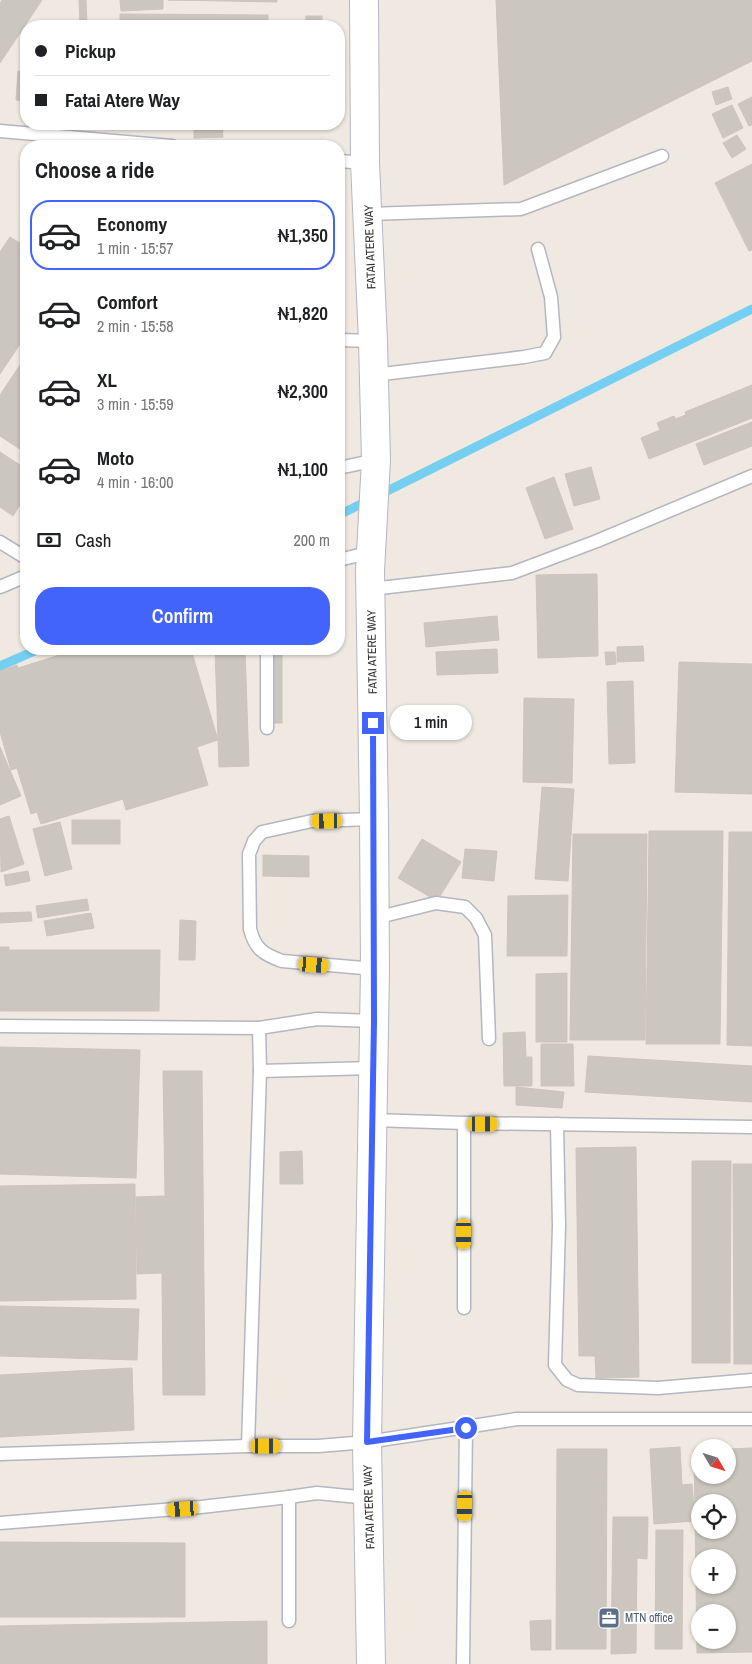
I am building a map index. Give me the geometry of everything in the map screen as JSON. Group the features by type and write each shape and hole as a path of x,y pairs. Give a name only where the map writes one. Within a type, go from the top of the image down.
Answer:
{"street":[{"name":"FATAI ATERE WAY","path":"364,0 365,163 369,214 376,460 371,552 375,969 367,1442 372,1664"}],"lane":[{"path":"0,131 103,140"},
{"path":"369,214 521,209 662,156"},
{"path":"345,161 365,163"},
{"path":"374,375 544,353 554,337 551,297 538,249"},
{"path":"345,340 373,341"},
{"path":"345,467 376,460"},
{"path":"371,589 512,573 606,537 752,476"},
{"path":"0,542 20,554"},
{"path":"345,558 371,552"},
{"path":"0,586 20,578"},
{"path":"267,655 268,728"},
{"path":"374,819 312,821 262,832 251,847 249,862 250,928 258,949 282,962 375,969"},
{"path":"375,918 436,903 465,907 476,918 485,935 489,1039"},
{"path":"0,1026 259,1028 317,1019 374,1021"},
{"path":"248,1446 260,1071 259,1028"},
{"path":"260,1071 373,1068"},
{"path":"373,1120 464,1124 752,1127"},
{"path":"464,1124 464,1308"},
{"path":"556,1124 560,1226 556,1365 567,1380 578,1384 658,1388 752,1380"},
{"path":"0,1454 248,1446 318,1446 367,1442 517,1419 752,1420"},
{"path":"463,1664 466,1428"},
{"path":"0,1523 202,1507 317,1494 369,1498"},
{"path":"288,1497 289,1621"}],"building":[{"path":"2,0 42,0 29,20 20,20 20,33 0,63 0,3"},
{"path":"79,0 86,0 87,20 80,20"},
{"path":"120,0 163,0 163,9 121,11"},
{"path":"168,0 277,0 277,2"},
{"path":"496,0 752,0 752,61 504,185"},
{"path":"120,14 268,15 268,20 120,20"},
{"path":"306,16 322,16 322,20 306,20"},
{"path":"18,71 20,71 20,100 16,100"},
{"path":"728,87 732,99 716,105 712,92"},
{"path":"752,97 752,125 749,126 738,104"},
{"path":"732,105 743,128 723,138 712,114"},
{"path":"194,130 222,130 223,137 194,138"},
{"path":"737,135 746,149 732,158 723,143"},
{"path":"752,164 752,250 749,251 715,183"},
{"path":"10,237 20,243 20,344 0,374 0,252"},
{"path":"20,365 20,449 0,436 0,395"},
{"path":"752,385 752,418 649,459 641,438 660,430 657,423 674,416 675,419 686,415 685,412"},
{"path":"752,422 752,446 704,465 696,444"},
{"path":"0,452 20,465 20,505 13,516 0,507"},
{"path":"591,467 600,499 574,506 565,474"},
{"path":"554,477 573,529 545,539 526,488"},
{"path":"597,574 598,656 538,658 536,575"},
{"path":"497,616 499,640 426,647 424,623"},
{"path":"643,646 644,661 617,662 617,647"},
{"path":"497,649 498,673 437,675 436,652"},
{"path":"605,652 615,652 616,664 606,665"},
{"path":"60,655 193,655 218,740 197,747 208,785 126,810 123,799 41,824 37,812 31,814 17,768 11,770 0,732 0,671 17,665 18,668"},
{"path":"215,655 245,655 249,766 219,767"},
{"path":"271,655 282,655 282,723 271,723"},
{"path":"679,662 752,664 752,794 675,792"},
{"path":"633,681 635,763 609,764 607,682"},
{"path":"524,698 574,699 572,783 523,782"},
{"path":"0,747 21,796 0,805"},
{"path":"542,787 574,789 568,881 535,879"},
{"path":"9,816 24,864 1,872 0,819"},
{"path":"72,820 120,820 120,844 72,844"},
{"path":"60,822 72,869 45,876 33,829"},
{"path":"649,831 723,831 720,1044 646,1044"},
{"path":"729,832 752,832 752,1046 727,1045"},
{"path":"573,834 647,834 645,1040 570,1040"},
{"path":"422,839 461,862 437,901 398,878"},
{"path":"465,849 497,851 494,881 462,878"},
{"path":"263,855 309,856 309,877 263,876"},
{"path":"28,871 30,881 6,886 4,875"},
{"path":"568,895 567,956 507,956 508,896"},
{"path":"87,899 89,910 38,918 36,906"},
{"path":"31,912 32,921 0,923 0,913"},
{"path":"91,913 94,928 47,936 44,921"},
{"path":"180,920 196,921 195,960 179,960"},
{"path":"0,947 9,947 9,950 160,950 159,1011 0,1011"},
{"path":"567,973 567,1042 536,1042 536,974"},
{"path":"525,1032 526,1057 532,1057 532,1086 504,1086 503,1033"},
{"path":"541,1044 573,1044 574,1086 541,1086"},
{"path":"0,1047 140,1050 136,1178 0,1174"},
{"path":"588,1056 752,1066 752,1102 585,1092"},
{"path":"163,1071 202,1071 205,1395 163,1395 162,1273 137,1274 136,1197 165,1196"},
{"path":"516,1087 564,1092 562,1108 516,1105"},
{"path":"636,1147 639,1377 596,1378 595,1356 579,1356 576,1148"},
{"path":"302,1151 303,1184 280,1184 280,1152"},
{"path":"692,1161 731,1161 730,1363 692,1363"},
{"path":"733,1164 752,1164 752,1364 734,1364"},
{"path":"135,1184 136,1299 0,1301 0,1186"},
{"path":"0,1306 139,1309 137,1360 0,1356"},
{"path":"132,1368 134,1430 0,1437 0,1375"},
{"path":"680,1447 682,1485 692,1484 691,1521 654,1524 650,1449"},
{"path":"752,1448 752,1652 697,1653 697,1649 736,1649 736,1604 696,1604 696,1594 736,1594 736,1549 695,1549 695,1539 736,1539 736,1494 695,1494 695,1484 736,1484 736,1449"},
{"path":"557,1449 607,1449 606,1649 556,1649"},
{"path":"613,1517 648,1517 647,1559 637,1558 636,1653 611,1654"},
{"path":"656,1530 683,1530 682,1649 655,1649"},
{"path":"0,1542 185,1543 185,1617 0,1617"},
{"path":"551,1620 551,1650 531,1650 530,1621"},
{"path":"267,1621 267,1664 0,1664 0,1626"}],"waterway":[{"path":"345,512 752,309"},
{"path":"0,666 25,655"}],"place":[{"name":"MTN office","path":"609,1618"}],"route":[{"path":"373,723 374,1021 367,1442 466,1428"}]}
